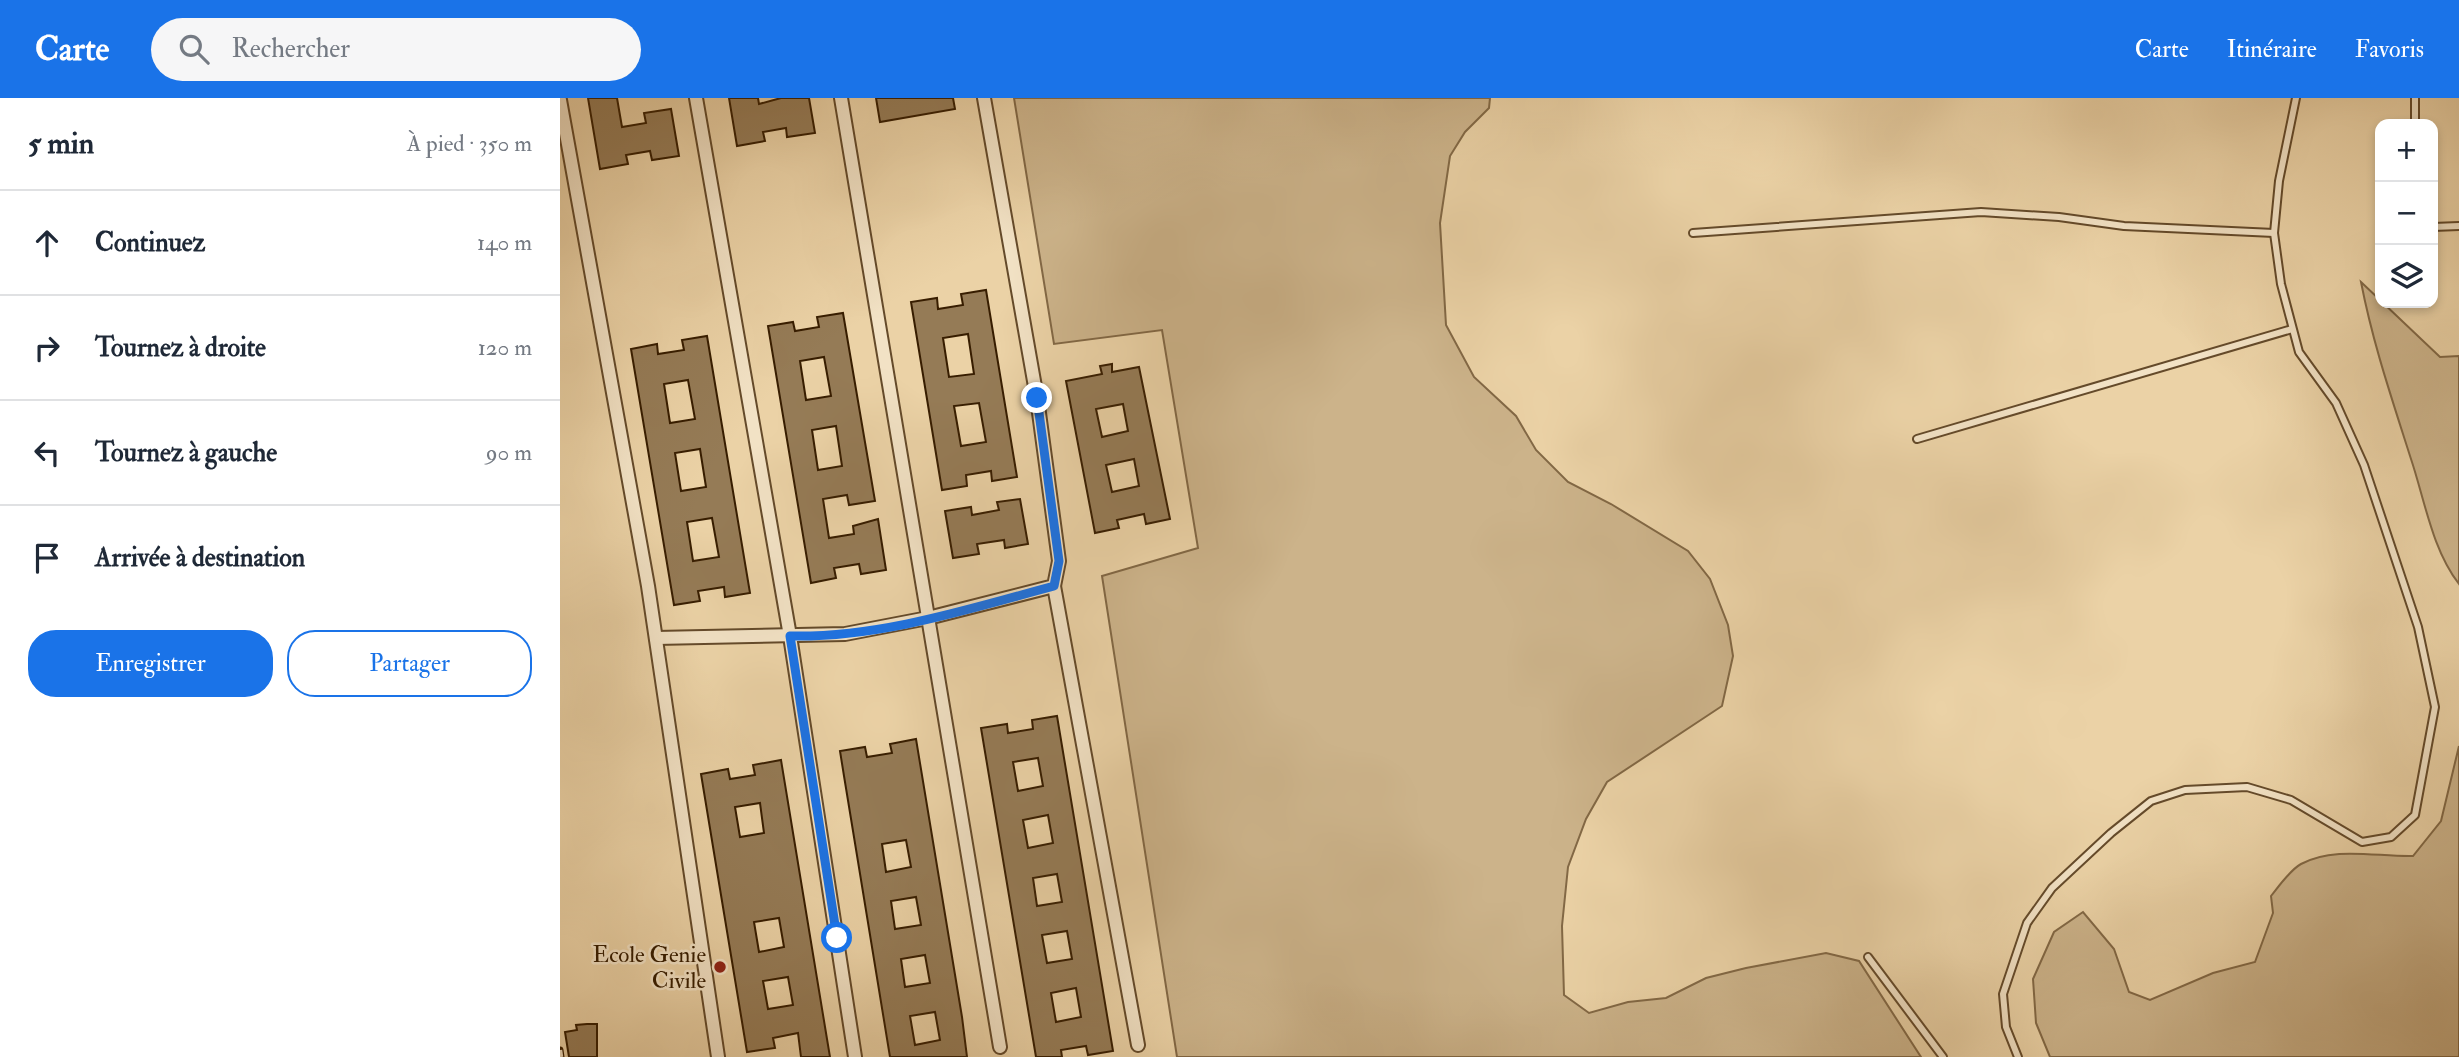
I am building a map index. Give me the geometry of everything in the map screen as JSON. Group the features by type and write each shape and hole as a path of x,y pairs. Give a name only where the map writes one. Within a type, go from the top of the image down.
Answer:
{"street":[{"path":"696,98 790,636 855,1057"},
{"path":"841,98 999,1047"},
{"path":"984,98 1037,398 1059,561 1054,586 1138,1045"},
{"path":"560,100 656,638 718,1057"},
{"path":"656,638 845,634 928,618 1054,586"}],"lane":[{"path":"2018,1057 2006,1027 2004,994 2026,923 2052,888 2111,832 2151,801 2185,790 2247,787 2291,800 2362,842 2391,837 2415,815 2435,707 2418,627 2364,465 2336,403 2299,352 2281,284 2274,233 2279,181 2296,98"},
{"path":"2415,98 2415,119"},
{"path":"1693,233 1981,212 2059,216 2124,226 2274,233"},
{"path":"2438,227 2459,226"},
{"path":"1917,439 2292,328"},
{"path":"1868,957 1943,1057"}],"shaded area":[{"path":"1014,98 1490,98 1489,108 1465,132 1450,156 1440,223 1446,325 1474,377 1516,416 1536,450 1568,482 1611,504 1688,551 1710,579 1728,625 1733,656 1722,706 1607,782 1586,819 1568,867 1562,926 1564,995 1589,1013 1628,1002 1666,998 1706,978 1826,953 1859,961 1921,1057 1177,1057 1102,576 1198,548 1162,330 1054,344"},
{"path":"2361,282 2375,295 2375,308 2388,308 2440,357 2459,356 2459,584 2442,556 2430,524"},
{"path":"2459,746 2459,1057 2050,1057 2036,1023 2033,979 2054,932 2083,912 2114,949 2129,992 2150,1000 2213,973 2255,962 2273,913 2271,896 2301,864 2327,855 2341,854 2413,856 2441,821"}],"building":[{"path":"588,98 617,98 622,127 646,123 644,113 671,109 679,156 652,160 650,151 626,155 628,164 600,169"},
{"path":"729,98 758,98 759,104 781,98 809,98 815,133 787,137 786,128 763,132 765,141 737,146"},
{"path":"876,98 953,98 955,109 880,122"},
{"path":"986,290 1017,477 992,481 991,471 966,475 967,486 942,490 911,302 937,298 938,309 963,305 961,294","holes":["968,334 974,374 949,377 943,338","979,403 986,442 961,446 954,406"]},
{"path":"843,313 875,501 849,505 847,495 823,499 829,538 854,534 853,526 878,519 886,570 861,574 859,564 834,568 836,578 811,583 768,326 793,322 795,331 819,327 817,317","holes":["824,357 831,396 806,400 800,361","836,426 842,466 818,470 812,430"]},
{"path":"707,336 750,593 725,597 724,587 698,591 700,601 674,605 631,349 657,344 658,354 684,350 682,340","holes":["688,380 695,419 670,423 664,384","700,449 706,487 681,491 675,453","712,518 719,557 693,561 687,522"]},
{"path":"1112,364 1112,372 1139,367 1170,519 1146,524 1144,514 1117,520 1119,528 1095,533 1066,381 1102,374 1100,366","holes":["1123,404 1128,431 1102,437 1096,409","1134,459 1139,486 1112,492 1106,465"]},
{"path":"1020,499 1028,544 1005,548 1004,540 977,544 979,554 953,558 945,511 971,507 972,515 999,510 997,502"},
{"path":"1057,716 1113,1051 1088,1055 1086,1046 1061,1050 1062,1057 1036,1057 981,728 1007,724 1008,733 1033,729 1032,720","holes":["1038,758 1043,786 1018,791 1013,762","1048,815 1053,843 1028,848 1023,820","1057,874 1062,902 1037,906 1033,878","1067,931 1072,959 1047,963 1042,935","1076,988 1081,1017 1056,1022 1051,993"]},
{"path":"916,739 967,1057 890,1057 840,751 865,747 867,757 892,753 890,744","holes":["906,840 911,867 886,872 882,844","916,897 921,925 895,929 891,901","925,955 930,983 905,987 901,959","935,1012 940,1040 915,1045 910,1016"]},
{"path":"781,760 830,1057 801,1057 798,1033 773,1038 775,1048 747,1052 701,774 728,769 730,779 755,775 753,765","holes":["760,803 764,833 740,837 735,807","779,918 784,947 759,952 754,922","788,977 793,1005 768,1009 763,981"]},
{"path":"597,1024 597,1057 569,1057 565,1032 577,1030 576,1025"}],"railway":[{"path":"560,1050 561,1057"}],"place":[{"name":"Ecole Genie Civile","path":"720,967"}],"route":[{"path":"837,938 790,636 822,637 845,634 928,618 1054,586 1059,561 1037,398"}]}
